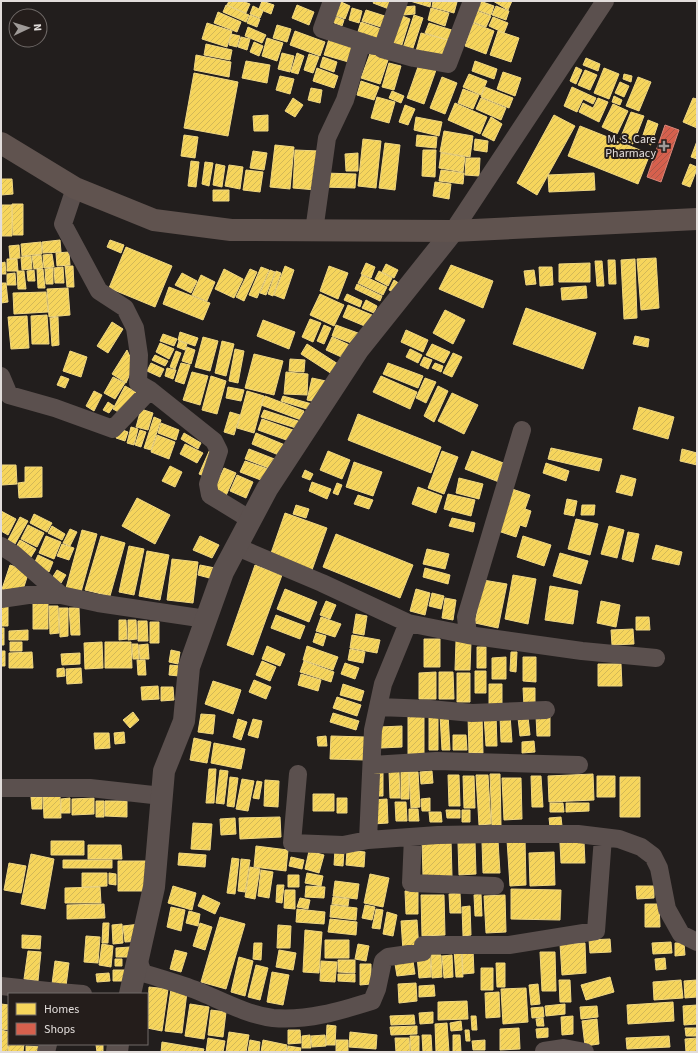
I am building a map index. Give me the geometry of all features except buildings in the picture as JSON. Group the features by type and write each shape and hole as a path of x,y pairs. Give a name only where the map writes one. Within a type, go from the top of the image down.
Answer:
{"main road":[{"path":"1,143 75,188 154,220 231,230 453,231 697,219"}],"street":[{"path":"332,1 322,29 414,58 448,64 472,1"},
{"path":"382,49 399,1"},
{"path":"130,993 154,887 164,771 184,721 189,667 223,572 267,488 358,350 453,231 605,1"},
{"path":"314,231 327,138 345,100 362,42"},
{"path":"75,188 63,224 99,291 125,308 135,328 139,355 138,383 150,390 214,441 219,451 208,484 210,495 251,520"},
{"path":"1,376 9,395 55,408 113,429 150,390"},
{"path":"468,635 466,617 522,430"},
{"path":"1,546 14,554 61,595"},
{"path":"237,547 322,582 408,624 468,635 582,651 656,658"},
{"path":"1,599 28,595 61,595 98,603 206,619"},
{"path":"368,840 373,730 383,684 408,624"},
{"path":"378,707 430,709 472,713 546,710"},
{"path":"372,765 436,761 579,765"},
{"path":"298,774 292,843 343,845 368,840 478,834 578,834 619,839 641,847 653,856 659,868 668,909 681,934 697,942"},
{"path":"1,788 90,788 162,796"},
{"path":"413,837 411,883 496,886"},
{"path":"138,960 143,973 196,990 240,1009 273,1018 313,1017 345,1009 372,1001 377,989 383,961 388,957 423,952 423,945 509,945 596,931 603,837"},
{"path":"1,986 58,993"},
{"path":"544,1051 564,1048 585,1052"}],"place":[{"name":"M. S. Care Pharmacy","path":"664,146"}]}
